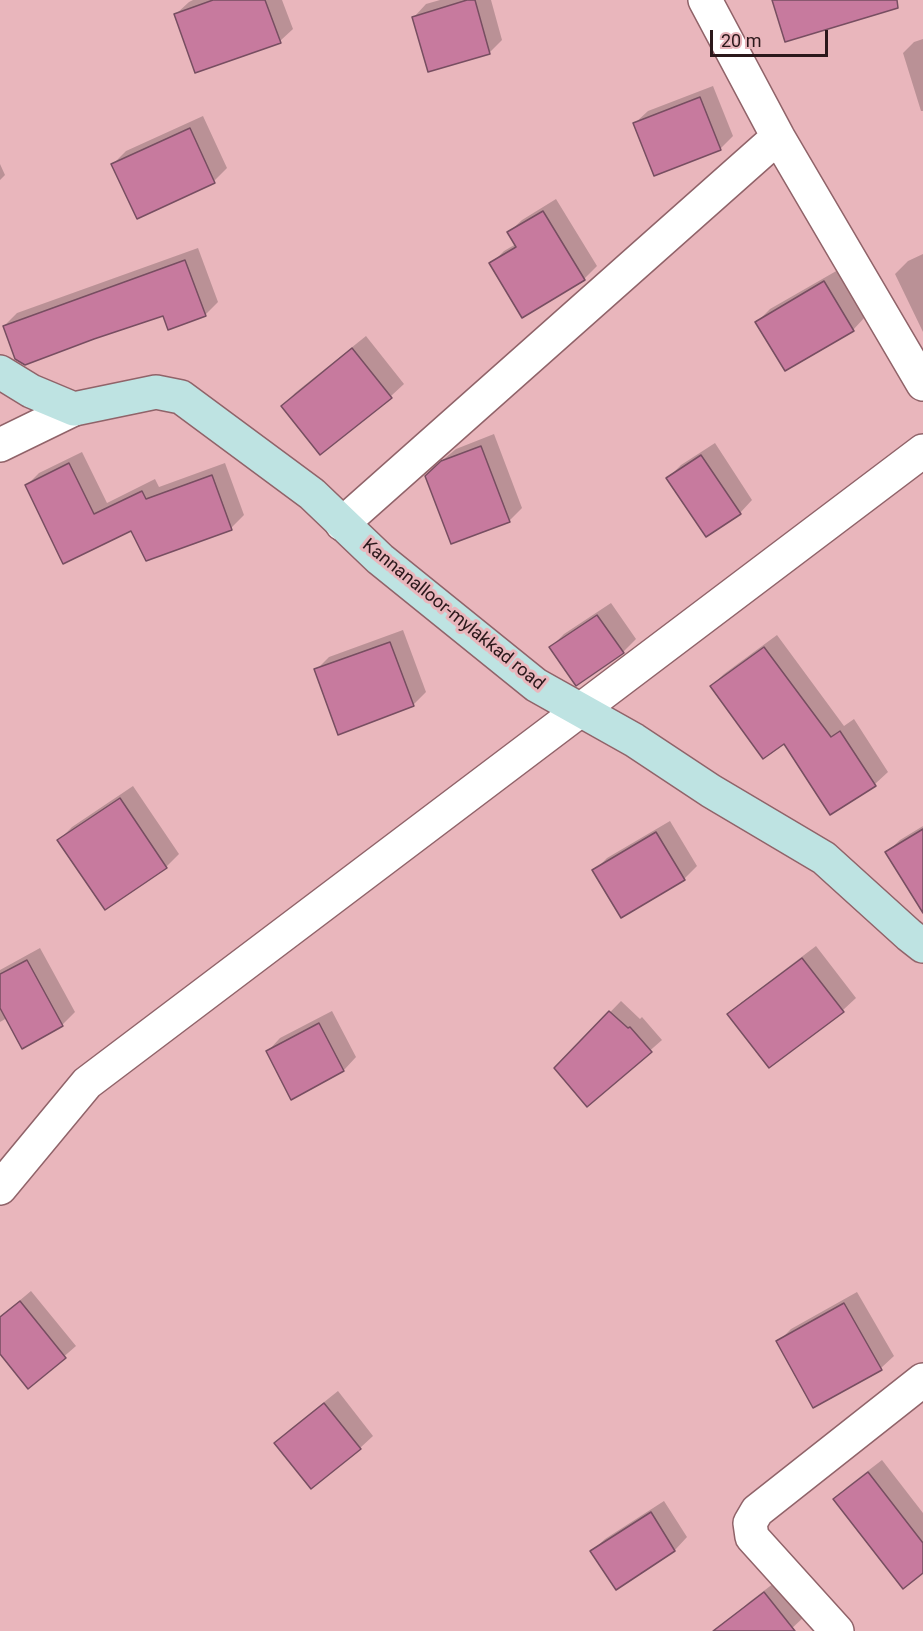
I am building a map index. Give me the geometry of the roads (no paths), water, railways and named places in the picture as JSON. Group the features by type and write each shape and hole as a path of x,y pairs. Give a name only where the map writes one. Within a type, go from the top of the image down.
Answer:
{"main road":[{"path":"0,372 31,391 74,409"},
{"name":"Kannanalloor-mylakkad road","path":"74,409 156,392 181,397 312,494 380,559 536,685 634,740 711,791 824,858 923,946"}],"street":[{"path":"705,0 778,137 923,384"},
{"path":"342,524 778,137"},
{"path":"0,445 74,409"},
{"path":"0,1188 87,1083 923,451"},
{"path":"837,1631 752,1537 750,1523 757,1511 923,1380"}]}
